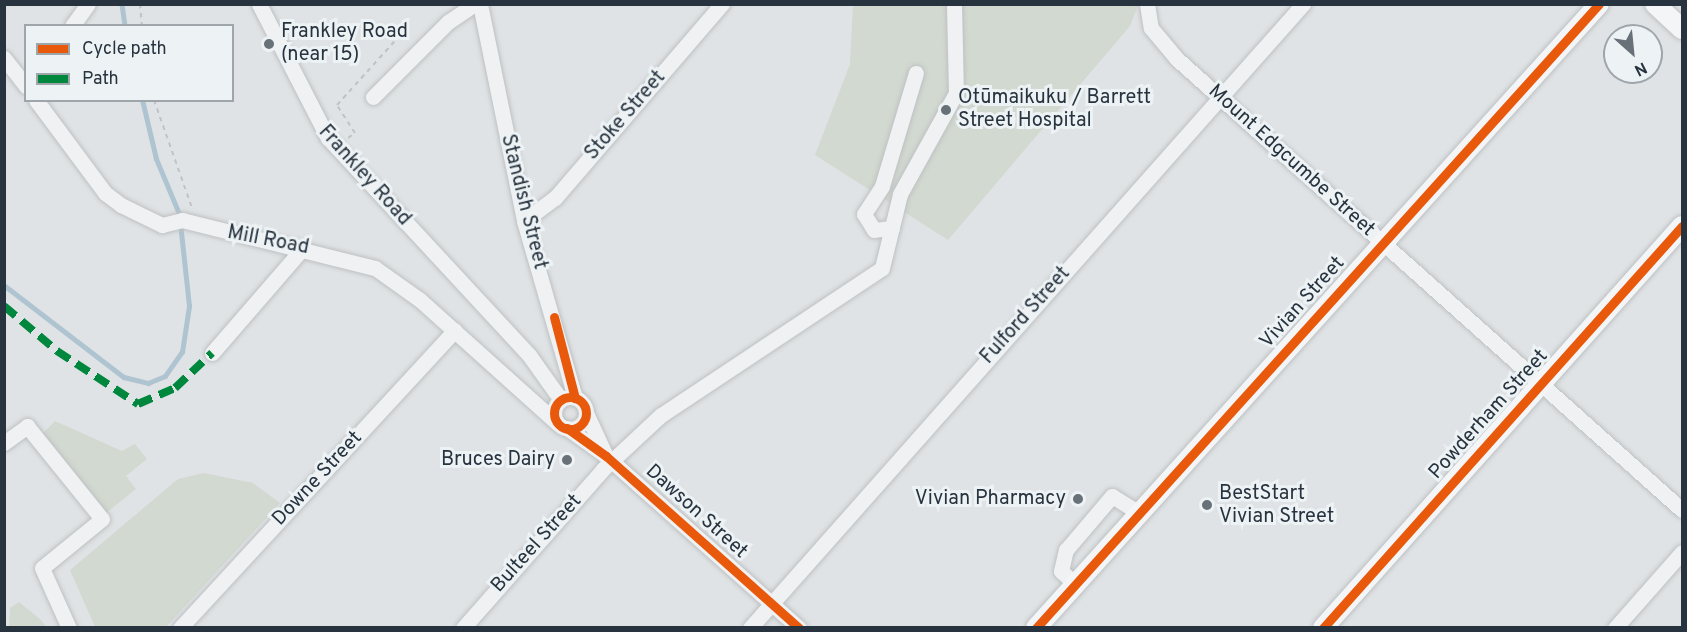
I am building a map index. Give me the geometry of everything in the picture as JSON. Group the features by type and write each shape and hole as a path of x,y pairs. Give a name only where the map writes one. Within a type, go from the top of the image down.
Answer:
{"main road":[{"name":"Vivian Street","path":"1036,627 1382,241 1599,4"},
{"path":"1655,4 1683,29"},
{"name":"Powderham Street","path":"1323,627 1683,226"}],"street":[{"path":"73,24 88,4"},
{"name":"Frankley Road","path":"259,4 306,103 336,147 477,300 564,400"},
{"path":"373,97 448,22 475,4"},
{"name":"Standish Street","path":"480,4 524,221 564,400"},
{"name":"Stoke Street","path":"524,221 555,198 722,4"},
{"name":"Bulteel Street","path":"463,627 609,459 661,415 726,369 874,278 892,228 900,194 956,93 954,4"},
{"name":"Mount Edgcumbe Street","path":"1147,4 1147,21 1161,43 1683,510"},
{"name":"Fulford Street","path":"750,627 1304,4"},
{"path":"4,58 24,79"},
{"path":"892,228 874,230 864,214 882,186 916,73"},
{"name":"Mill Road","path":"37,102 105,193 144,218 162,225 195,225 303,248 375,268 455,330 562,426"},
{"path":"212,353 303,248"},
{"name":"Downe Street","path":"180,627 455,330"},
{"name":"Mill Road","path":"514,381 564,400"},
{"path":"564,400 562,426 580,425 586,413"},
{"name":"Dawson Street","path":"564,400 586,413 609,459"},
{"path":"4,443 27,426 102,519 42,568 69,627"},
{"name":"Dawson Street","path":"562,426 609,459 799,627"},
{"path":"1075,584 1061,571 1066,550 1112,496 1140,513"},
{"path":"1615,627 1683,552"}],"path":[{"path":"140,4 142,24"},
{"path":"336,147 355,133 337,105 402,33"},
{"path":"155,102 195,225"}],"shaded area":[{"name":"Otūmaikuku / Barrett Street Hospital","path":"853,5 1138,5 1130,26 948,240 815,155 850,64"},
{"path":"55,421 122,451 135,444 147,459 126,476 136,489 106,513 43,433"},
{"path":"204,473 253,483 280,503 166,627 95,627 70,570 178,479"},
{"path":"19,602 46,627 9,627 10,608"}],"waterway":[{"path":"122,4 125,24"},
{"path":"4,285 124,377 148,383 165,376 182,352 189,306 179,214 156,159 142,102"}],"marked path":[{"path":"4,306 57,351 138,404 175,388 212,353"}],"cycle path":[{"path":"1036,628 1599,4"},
{"path":"1323,628 1682,226"},
{"path":"554,317 575,398"},
{"path":"570,397 581,402 586,413 581,424 570,429 559,424 554,413 559,402 570,397"},
{"path":"567,428 606,456 799,628"}],"place":[{"name":"Frankley Road (near 15)","path":"269,44"},
{"name":"Otūmaikuku / Barrett Street Hospital","path":"946,110"},
{"name":"Bruces Dairy","path":"567,460"},
{"name":"Vivian Pharmacy","path":"1078,499"},
{"name":"BestStart Vivian Street","path":"1207,505"}]}
